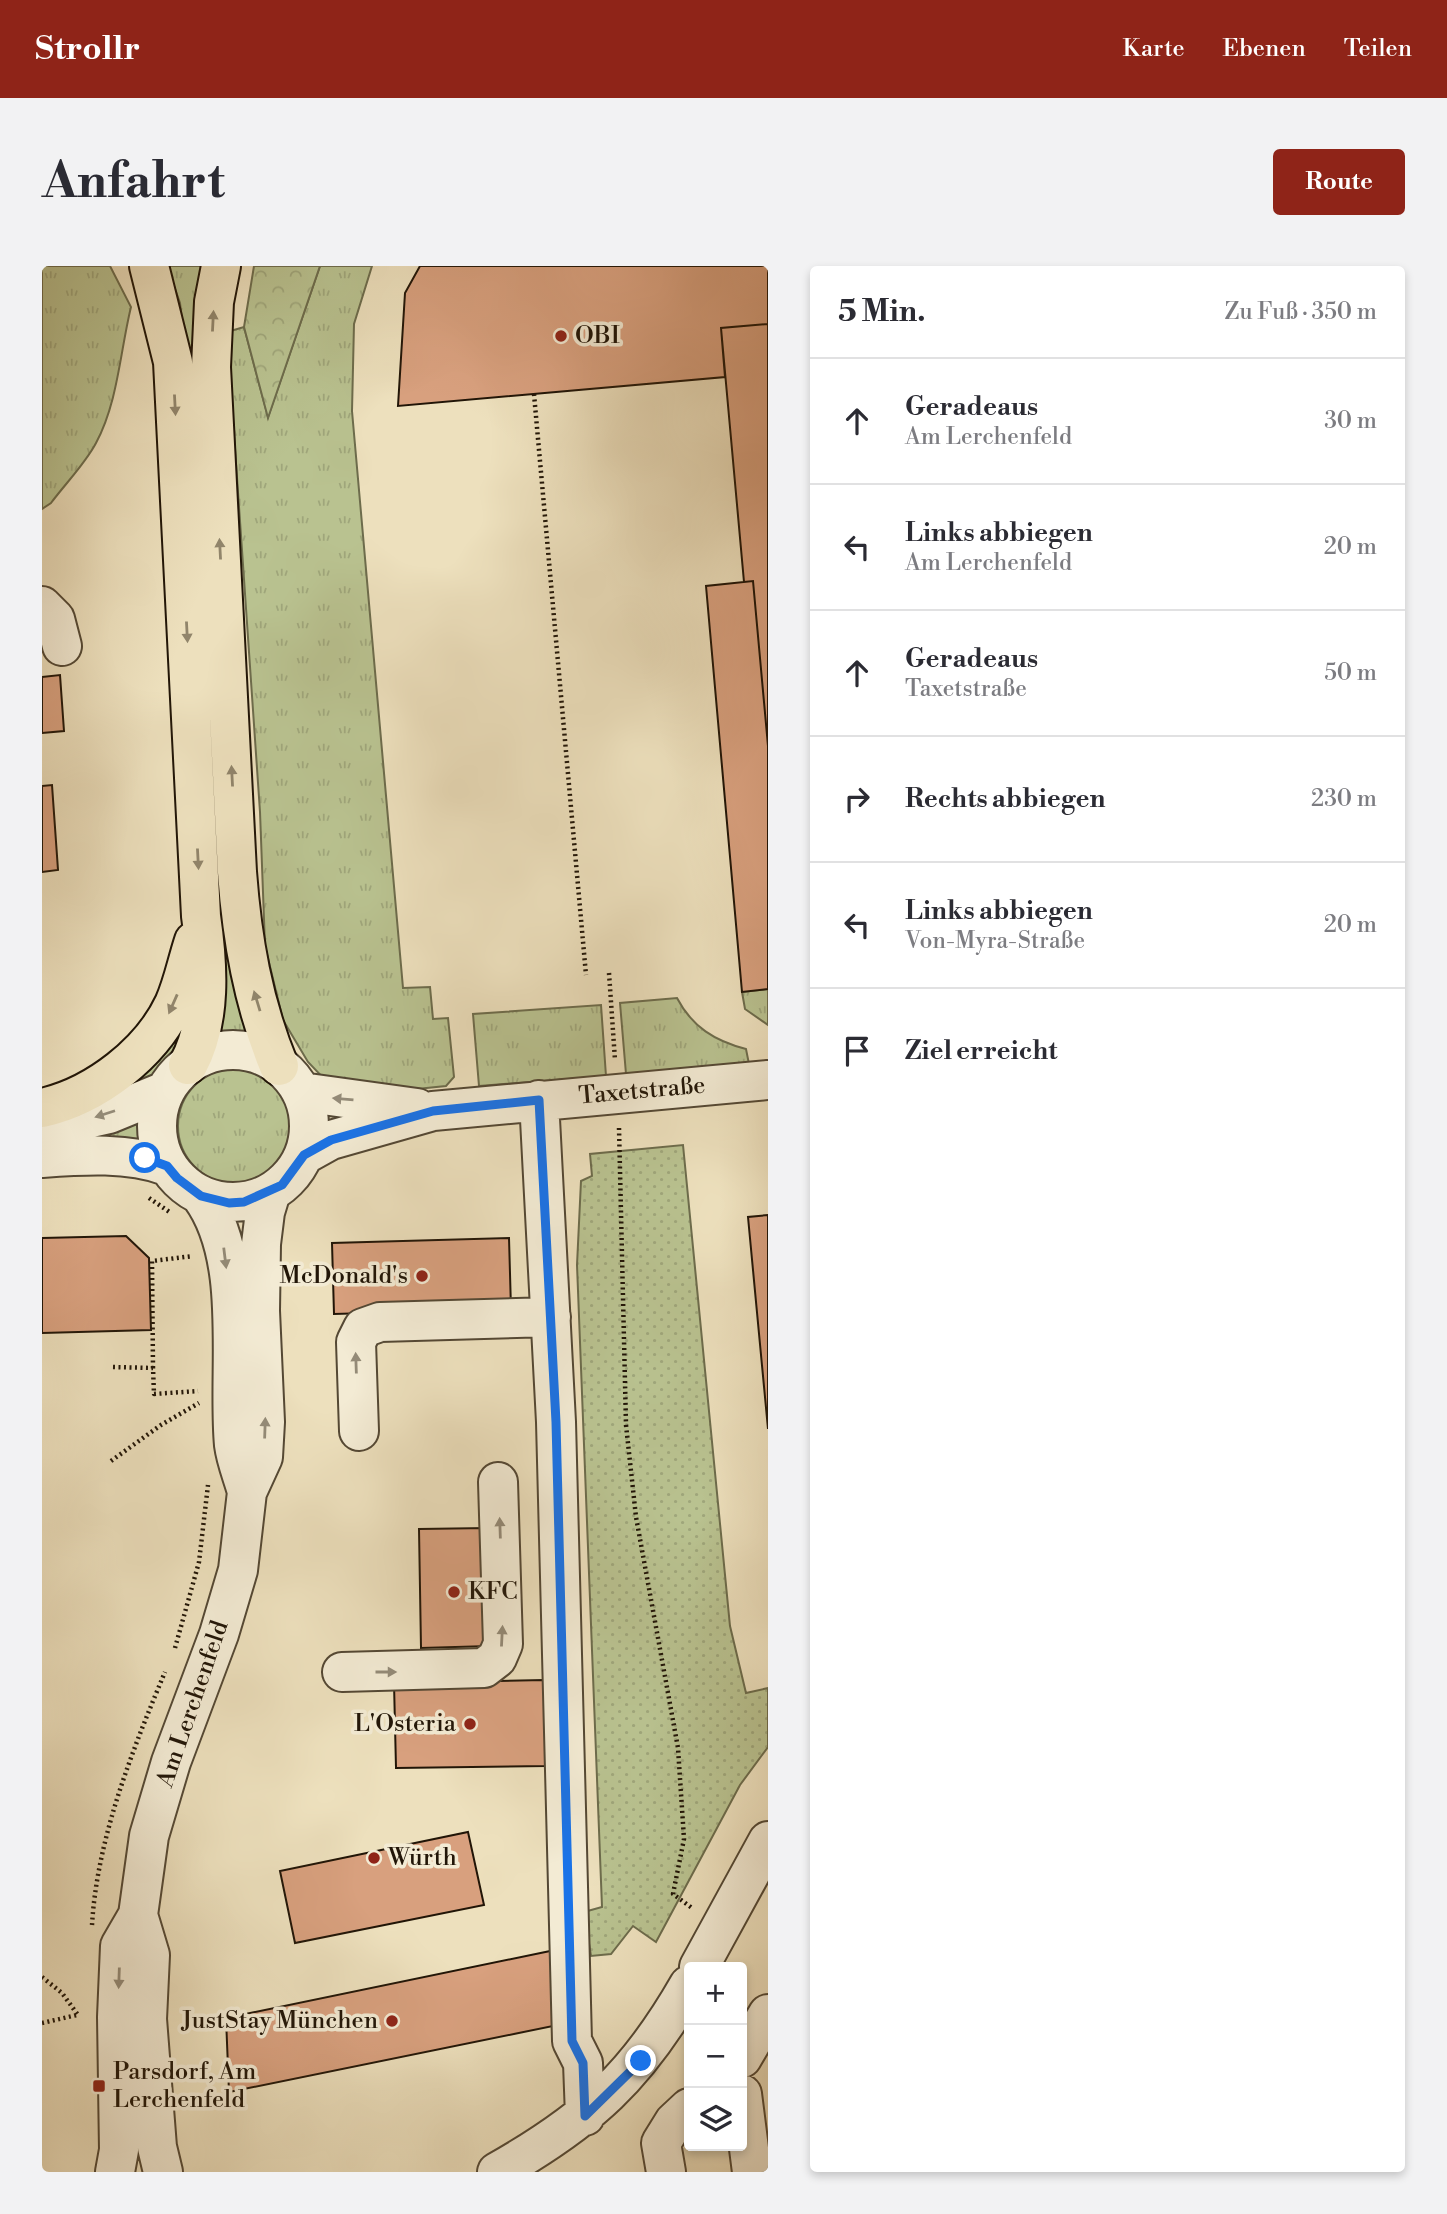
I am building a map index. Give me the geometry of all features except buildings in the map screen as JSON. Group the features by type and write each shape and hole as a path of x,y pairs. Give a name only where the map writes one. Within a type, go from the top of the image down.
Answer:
{"highway":[{"path":"149,266 173,362 201,916 206,945 206,992 200,1043 177,1078"},
{"path":"221,266 214,302 211,368 242,932 251,980 290,1079"},
{"path":"42,1108 94,1087 133,1059 159,1033 175,1002 201,916"}],"street":[{"path":"42,606 55,619 62,646"},
{"path":"42,1129 108,1114 177,1078 213,1053 254,1053 290,1079"},
{"path":"167,1166 156,1129 177,1078"},
{"name":"Taxetstraße","path":"290,1079 433,1111"},
{"name":"Am Lerchenfeld","path":"189,1207 244,1202 271,1192 291,1176 304,1155 309,1117 290,1079"},
{"name":"Taxetstraße","path":"304,1155 331,1140 433,1111 768,1080"},
{"path":"539,1100 551,1317 567,1781 572,2041 583,2063 585,2116"},
{"path":"42,1158 79,1155 145,1158 167,1166"},
{"name":"Am Lerchenfeld","path":"167,1166 177,1178 189,1207"},
{"name":"Am Lerchenfeld","path":"115,2172 119,2150 117,2017 120,1946 138,1915 149,1836 171,1762 211,1658 238,1570 247,1492 263,1457 261,1244 265,1212 271,1192"},
{"name":"Am Lerchenfeld","path":"189,1207 215,1215 224,1247 231,1308 234,1448 247,1492"},
{"path":"359,1431 356,1342 363,1328 380,1322 551,1317"},
{"path":"342,1672 484,1668 497,1658 503,1644 498,1482"},
{"path":"702,1962 768,1841"},
{"name":"Am Lerchenfeld","path":"138,1915 150,1955 147,2019 157,2147 163,2172"},
{"path":"497,2172 539,2148 585,2116 641,2061 684,1993"},
{"path":"747,2050 768,2014"},
{"path":"666,2172 661,2143 674,2122 684,2113"},
{"path":"747,2133 752,2172"}],"path":[{"path":"534,394 586,975"},
{"path":"609,973 617,1093 625,1425 636,1517 678,1748 684,1839 673,1894 685,1904 725,1924"},
{"path":"139,1192 189,1207"},
{"path":"188,1243 194,1256 194,1269"},
{"path":"194,1256 152,1261 154,1394 203,1390"},
{"path":"113,1367 153,1368"},
{"path":"111,1461 161,1425 209,1398"},
{"path":"92,1936 103,1857 113,1815 186,1612 199,1562 209,1473"},
{"path":"42,1977 56,1987 78,2015"},
{"path":"42,2023 89,2013"}],"green space":[{"path":"42,266 110,266 131,307 114,394 103,427 81,466 51,503 42,509"},
{"path":"167,266 207,266 260,1040 244,1036 211,1041 221,919 186,351 180,303"},
{"path":"254,266 320,266 268,418 244,327"},
{"path":"320,266 372,266 354,324 352,411 403,988 430,987 433,1019 448,1018 454,1077 446,1086 387,1092 330,1085 308,1062 283,1020 265,946 260,812 227,332 244,327 268,417"},
{"path":"768,989 768,1025 745,1009 742,992"},
{"path":"677,998 697,1025 724,1042 746,1049 749,1064 626,1074 620,1003"},
{"path":"601,1005 606,1076 479,1086 473,1014"},
{"path":"188,1011 178,1052 161,1075 151,1084 119,1085"},
{"path":"236,1068 258,1072 277,1085 290,1104 294,1126 290,1148 277,1167 258,1180 236,1184 214,1180 195,1167 182,1148 178,1126 182,1104 195,1085 214,1072"},
{"path":"146,1111 149,1147 42,1139"},
{"path":"683,1145 730,1626 746,1693 768,1688 768,1747 740,1785 656,1942 633,1926 611,1954 591,1956 584,1912 602,1907 577,1265 581,1181 592,1176 590,1154"}],"place":[{"name":"OBI","path":"561,336"},
{"name":"McDonald's","path":"422,1276"},
{"name":"KFC","path":"454,1592"},
{"name":"L'Osteria","path":"470,1724"},
{"name":"Würth","path":"374,1858"},
{"name":"JustStay München","path":"392,2021"},
{"name":"Parsdorf, Am Lerchenfeld","path":"99,2086"}],"route":[{"path":"145,1158 167,1166 188,1188 201,1196 229,1203 244,1202 282,1185 304,1155 331,1140 433,1111 539,1100 556,1422 555,1482 567,1781 572,2041 583,2063 585,2116 641,2061"}]}
